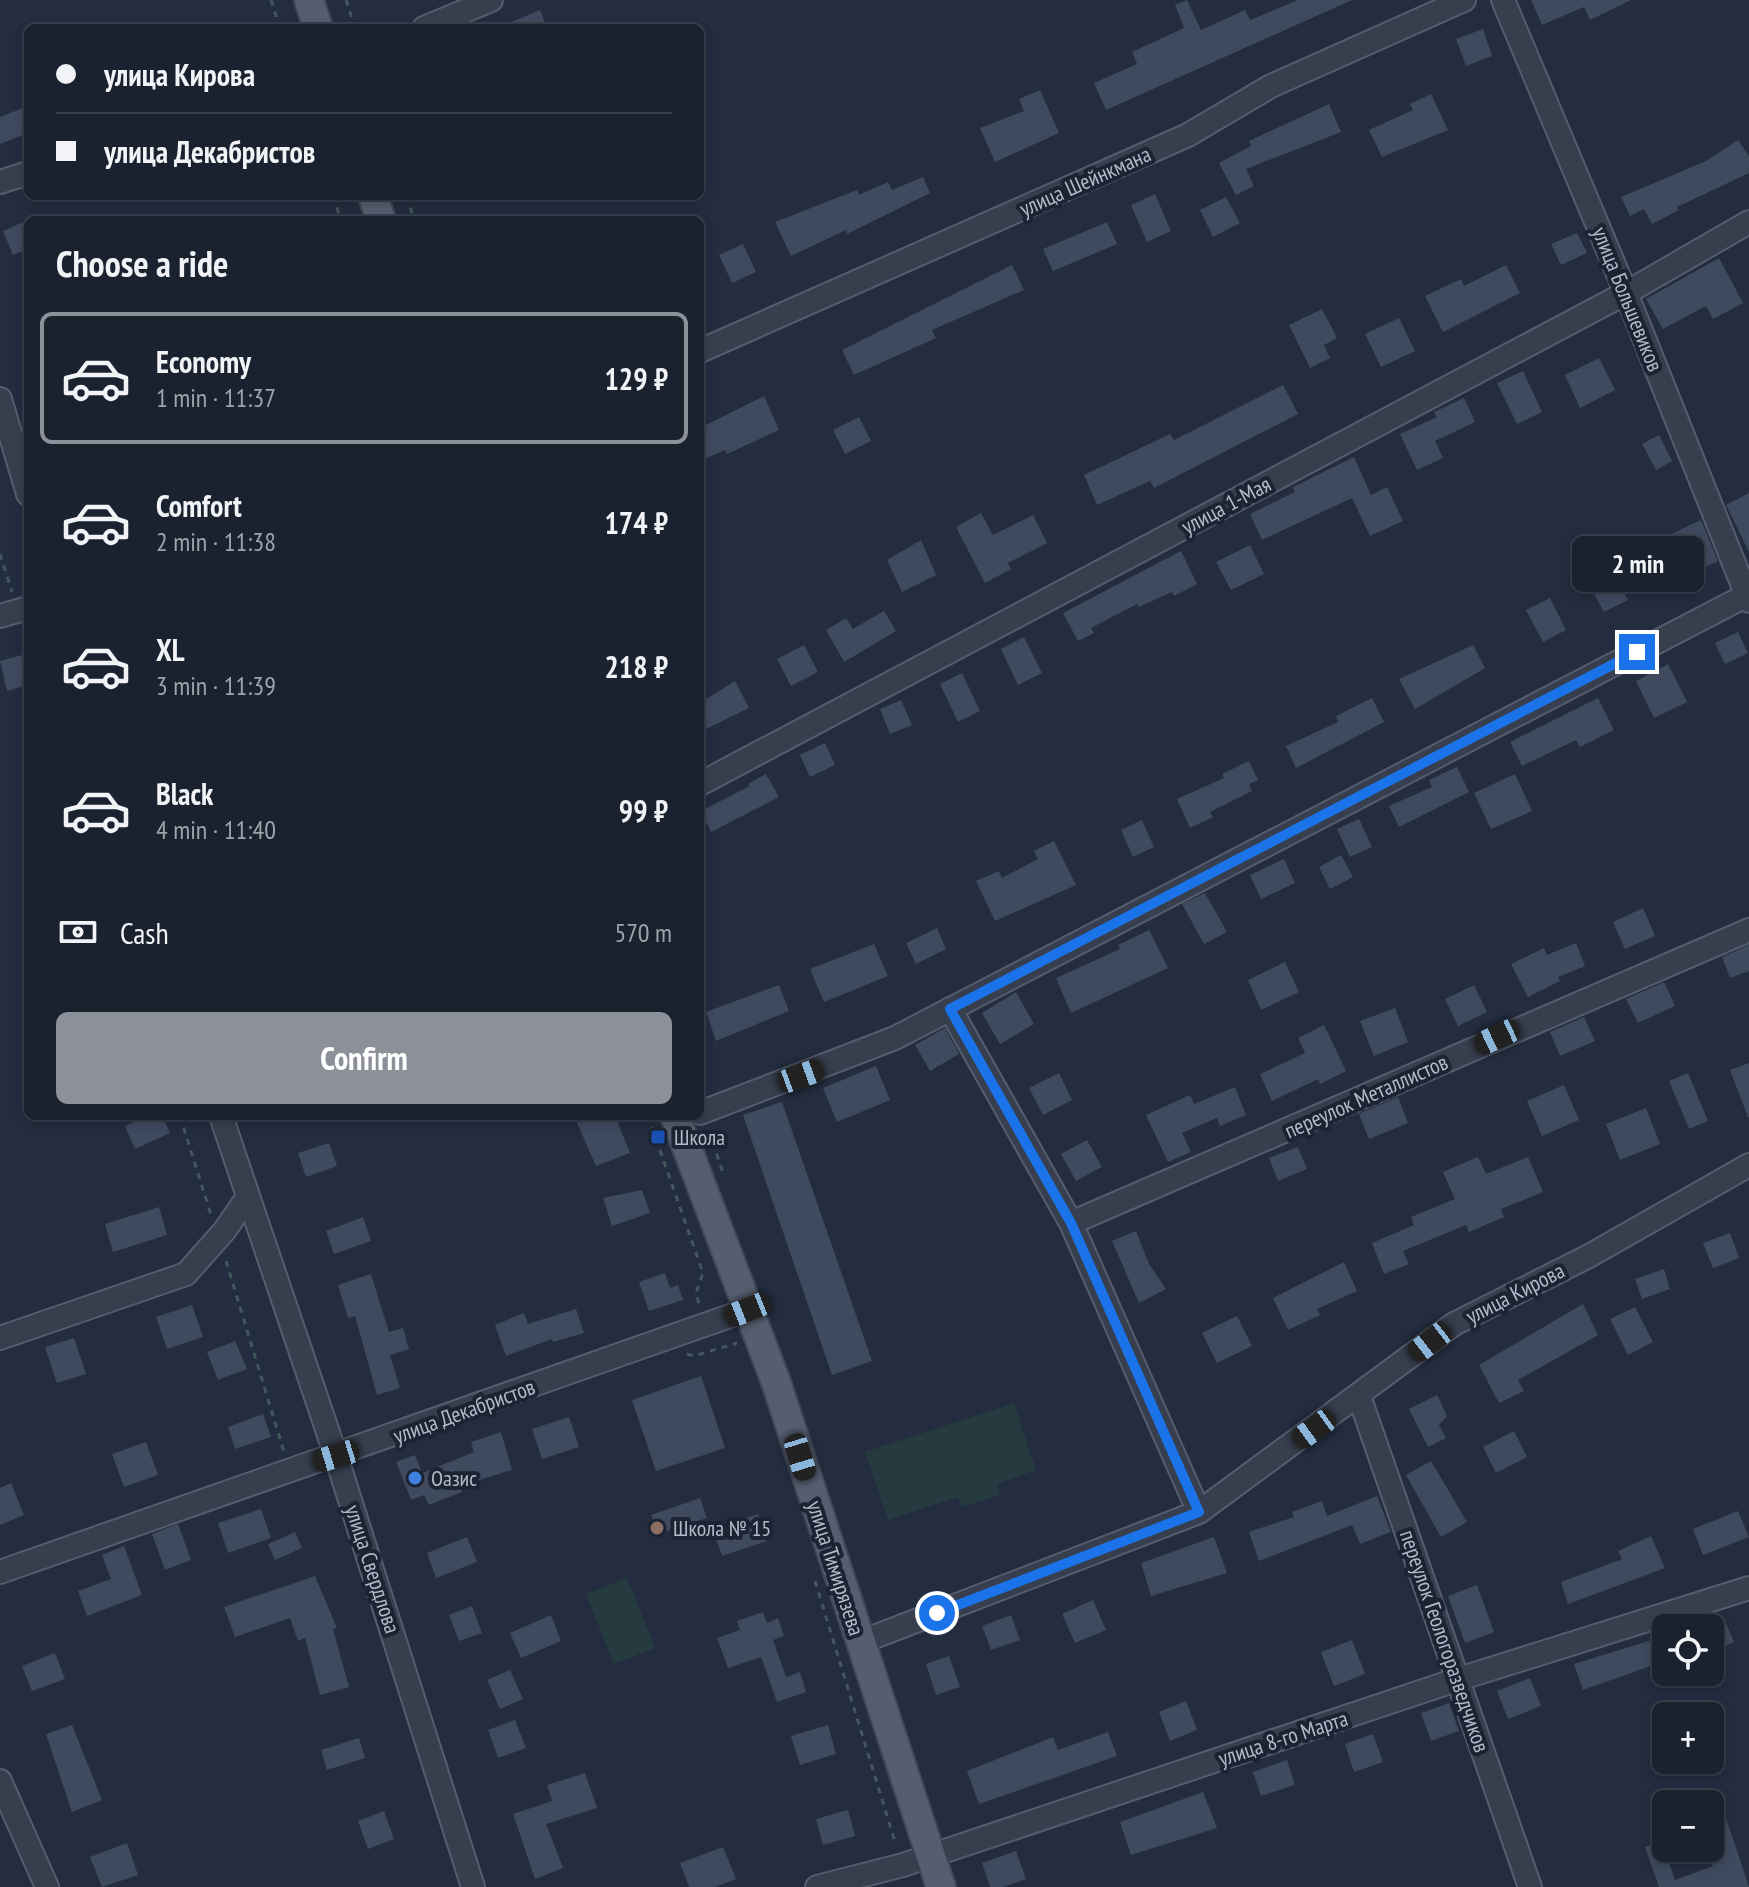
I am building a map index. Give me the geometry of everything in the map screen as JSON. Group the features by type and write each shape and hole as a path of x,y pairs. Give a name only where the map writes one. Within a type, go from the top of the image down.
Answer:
{"main road":[{"path":"309,0 317,24"},
{"name":"улица Тимирязева","path":"687,1120 747,1310 776,1382 941,1887"}],"street":[{"path":"434,24 491,0"},
{"name":"улица Шейнкмана","path":"704,349 1188,135 1271,86 1464,0"},
{"name":"улица Большевиков","path":"1503,0 1748,596"},
{"path":"0,182 24,174"},
{"name":"улица 1-Мая","path":"704,782 1626,293 1749,222"},
{"path":"0,399 24,480"},
{"path":"704,1110 826,1067 950,1009 1748,596"},
{"path":"0,616 24,609"},
{"name":"переулок Металлистов","path":"1071,1223 1749,930"},
{"path":"950,1009 1071,1223 1199,1512"},
{"name":"улица Свердлова","path":"222,1120 336,1456 473,1887"},
{"name":"улица Кирова","path":"861,1642 1199,1512 1454,1324 1589,1256 1749,1165"},
{"path":"0,1338 186,1274 247,1198"},
{"name":"улица Декабристов","path":"0,1572 747,1310"},
{"name":"переулок Геологоразведчиков","path":"1359,1396 1530,1887"},
{"name":"улица 8-го Марта","path":"817,1887 903,1865 1459,1679 1749,1588"},
{"path":"0,1781 47,1887"}],"path":[{"path":"271,0 279,24"},
{"path":"346,0 354,24"},
{"path":"181,1120 290,1471"},
{"path":"649,1120 703,1273 696,1293 715,1349"},
{"path":"682,1352 694,1356 739,1342 746,1345"},
{"path":"814,1579 903,1865"}],"green space":[{"path":"1014,1403 1036,1470 997,1484 1000,1495 962,1507 958,1497 888,1520 865,1452"},
{"path":"627,1578 655,1648 614,1664 586,1594"}],"building":[{"path":"1187,0 1201,30 1245,10 1250,20 1298,0 1352,0 1106,110 1094,83 1137,64 1132,52 1184,28 1175,5"},
{"path":"1531,0 1631,0 1590,20 1584,7 1542,25"},
{"path":"540,10 545,24 507,24"},
{"path":"1483,29 1492,56 1466,66 1456,39"},
{"path":"1040,90 1059,133 995,162 980,128 1024,111 1019,99"},
{"path":"1431,94 1448,130 1382,157 1369,130 1413,110 1410,104"},
{"path":"1329,104 1341,132 1246,169 1254,186 1236,195 1219,163 1251,146 1249,141"},
{"path":"24,108 24,135 0,144 0,117"},
{"path":"1738,140 1749,156 1749,173 1677,207 1679,210 1652,224 1644,209 1630,216 1621,197 1706,161"},
{"path":"923,177 930,193 847,234 846,230 791,256 775,222 857,190 859,195 888,182 892,190"},
{"path":"1155,194 1171,231 1147,242 1131,205"},
{"path":"1226,197 1240,223 1213,237 1200,210"},
{"path":"24,222 24,251 13,255 3,231"},
{"path":"1107,222 1117,244 1053,271 1043,249"},
{"path":"1577,233 1587,253 1561,265 1551,244"},
{"path":"743,244 756,272 732,283 719,255"},
{"path":"1719,258 1743,303 1713,319 1706,306 1663,329 1646,299"},
{"path":"1012,265 1024,290 932,330 936,338 854,375 842,350"},
{"path":"1506,265 1520,293 1443,332 1425,296 1461,279 1464,286"},
{"path":"1322,309 1337,338 1324,345 1330,358 1310,368 1289,325"},
{"path":"1399,318 1415,351 1381,367 1365,334"},
{"path":"1599,358 1615,390 1580,408 1565,375"},
{"path":"1523,371 1542,412 1517,424 1497,383"},
{"path":"1283,385 1298,414 1154,488 1150,481 1097,505 1084,475 1170,434 1174,440"},
{"path":"764,396 779,430 727,454 725,450 704,459 704,426"},
{"path":"1464,398 1475,422 1435,441 1443,458 1417,470 1400,434 1437,417 1434,412"},
{"path":"859,417 871,441 845,454 833,430"},
{"path":"1659,435 1672,461 1656,470 1642,444"},
{"path":"1354,457 1371,495 1387,487 1403,521 1370,536 1352,498 1262,540 1250,514 1295,492 1293,487"},
{"path":"1749,493 1749,552 1726,505"},
{"path":"981,513 993,535 1033,515 1047,543 1008,563 1011,569 985,583 956,527"},
{"path":"1701,520 1718,561 1682,578 1663,538"},
{"path":"921,540 936,575 902,592 887,560"},
{"path":"1250,545 1264,574 1231,590 1216,562"},
{"path":"1181,551 1197,584 1174,596 1172,592 1139,607 1137,604 1091,628 1094,633 1078,641 1063,613"},
{"path":"1618,580 1628,600 1604,612 1593,592"},
{"path":"1550,598 1566,630 1543,642 1526,610"},
{"path":"884,611 896,631 844,662 826,630 846,618 853,629"},
{"path":"1738,632 1748,653 1725,664 1715,643"},
{"path":"1024,637 1042,673 1018,685 1001,649"},
{"path":"804,645 818,672 791,686 777,659"},
{"path":"1473,645 1485,668 1415,709 1399,679"},
{"path":"22,655 24,686 7,691 0,661"},
{"path":"1668,664 1687,702 1654,718 1636,681"},
{"path":"962,673 980,711 958,722 940,684"},
{"path":"735,681 749,708 704,730 704,700"},
{"path":"1372,698 1384,722 1296,768 1286,746 1338,722 1336,716"},
{"path":"1598,698 1614,730 1580,747 1576,740 1522,766 1510,742"},
{"path":"901,700 912,725 890,734 880,709"},
{"path":"825,743 835,765 810,777 800,755"},
{"path":"1249,761 1258,780 1249,784 1252,791 1210,812 1213,817 1190,828 1177,799 1224,778 1222,774"},
{"path":"1457,767 1469,792 1399,827 1389,806 1432,787 1429,780"},
{"path":"766,774 779,797 711,832 704,809 750,786 748,784"},
{"path":"1515,774 1532,811 1491,829 1474,793"},
{"path":"1359,819 1372,847 1350,857 1337,829"},
{"path":"1142,820 1154,847 1133,857 1121,830"},
{"path":"1054,841 1076,885 995,921 976,881 999,871 1002,878 1038,859 1034,851"},
{"path":"1341,855 1353,877 1330,889 1319,867"},
{"path":"1284,859 1295,883 1261,899 1250,875"},
{"path":"1205,893 1227,932 1204,944 1182,904"},
{"path":"1643,908 1655,936 1625,949 1613,922"},
{"path":"937,928 946,949 916,964 906,943"},
{"path":"1149,930 1168,968 1071,1013 1056,978 1120,949 1118,945"},
{"path":"1576,943 1585,966 1558,977 1560,981 1528,997 1511,964 1544,948 1547,955"},
{"path":"874,944 888,976 824,1002 810,969"},
{"path":"1749,945 1749,971 1730,978 1722,957"},
{"path":"1285,962 1299,992 1261,1010 1248,980"},
{"path":"1664,982 1675,1006 1638,1023 1626,999"},
{"path":"779,985 789,1011 716,1041 706,1012"},
{"path":"1474,985 1487,1012 1458,1026 1445,999"},
{"path":"1016,992 1034,1024 1000,1044 982,1013"},
{"path":"1395,1008 1408,1042 1374,1056 1360,1021"},
{"path":"1584,1017 1595,1041 1560,1056 1550,1032"},
{"path":"1324,1025 1346,1071 1320,1084 1318,1079 1272,1101 1260,1074 1305,1053 1298,1038"},
{"path":"945,1028 959,1054 930,1071 915,1045"},
{"path":"1749,1063 1749,1117 1748,1117 1730,1070"},
{"path":"876,1066 890,1100 837,1122 823,1088"},
{"path":"1059,1073 1072,1100 1043,1115 1029,1088"},
{"path":"1688,1073 1708,1121 1689,1129 1669,1081"},
{"path":"1564,1085 1579,1120 1542,1136 1527,1101"},
{"path":"1235,1087 1246,1115 1220,1126 1217,1118 1182,1133 1191,1152 1168,1162 1146,1115 1190,1095 1194,1104"},
{"path":"1398,1097 1408,1123 1369,1139 1359,1114"},
{"path":"782,1102 872,1361 832,1375 743,1115"},
{"path":"1646,1108 1660,1144 1620,1160 1606,1124"},
{"path":"138,1120 164,1120 170,1133 135,1149 125,1126"},
{"path":"576,1120 617,1120 630,1153 596,1166"},
{"path":"1087,1140 1102,1167 1076,1181 1061,1154"},
{"path":"329,1143 337,1166 306,1177 298,1153"},
{"path":"1298,1147 1307,1169 1278,1181 1269,1158"},
{"path":"1478,1157 1486,1174 1528,1157 1543,1192 1501,1209 1504,1217 1469,1232 1466,1225 1403,1251 1409,1264 1384,1274 1372,1243 1414,1225 1411,1217 1455,1199 1443,1172"},
{"path":"642,1190 650,1213 612,1226 603,1198"},
{"path":"159,1207 167,1235 113,1252 105,1224"},
{"path":"363,1217 371,1241 334,1254 326,1231"},
{"path":"1136,1231 1149,1264 1166,1289 1139,1303 1112,1241"},
{"path":"1730,1233 1739,1258 1713,1268 1703,1243"},
{"path":"1344,1262 1357,1291 1317,1309 1320,1315 1288,1330 1273,1298"},
{"path":"1664,1269 1670,1289 1642,1299 1635,1279"},
{"path":"665,1273 670,1288 678,1285 683,1300 649,1311 639,1282"},
{"path":"371,1274 389,1332 403,1328 409,1349 390,1355 400,1388 377,1395 355,1316 348,1318 338,1285"},
{"path":"1583,1304 1598,1335 1518,1380 1524,1391 1499,1403 1479,1365"},
{"path":"192,1305 203,1337 167,1349 156,1317"},
{"path":"1635,1307 1653,1342 1628,1355 1610,1319"},
{"path":"576,1309 584,1333 553,1342 552,1339 506,1356 495,1325 524,1313 528,1324"},
{"path":"1237,1316 1252,1346 1217,1363 1202,1333"},
{"path":"74,1338 86,1374 57,1383 45,1347"},
{"path":"235,1341 247,1369 218,1380 207,1352"},
{"path":"701,1376 725,1448 656,1471 632,1400"},
{"path":"1437,1395 1447,1416 1439,1425 1446,1438 1428,1447 1409,1409"},
{"path":"263,1414 271,1437 235,1449 228,1427"},
{"path":"569,1417 579,1447 542,1459 532,1429"},
{"path":"1514,1431 1527,1457 1496,1473 1483,1447"},
{"path":"501,1432 512,1470 460,1486 462,1492 429,1505 424,1495 411,1500 396,1462 415,1455 422,1473 474,1452 471,1442"},
{"path":"146,1442 158,1475 124,1487 112,1454"},
{"path":"1431,1461 1467,1522 1441,1537 1406,1475"},
{"path":"11,1483 24,1515 0,1525 0,1488"},
{"path":"1377,1496 1391,1532 1360,1544 1352,1525 1259,1561 1249,1532 1294,1517 1292,1512 1322,1501 1327,1516"},
{"path":"700,1498 707,1518 658,1534 651,1515"},
{"path":"261,1509 271,1538 228,1553 218,1523"},
{"path":"1738,1511 1749,1537 1703,1555 1693,1529"},
{"path":"758,1514 767,1541 722,1556 713,1530"},
{"path":"178,1524 191,1560 165,1570 152,1534"},
{"path":"295,1532 302,1548 275,1560 268,1544"},
{"path":"1651,1536 1665,1568 1568,1604 1561,1582 1622,1559 1618,1551"},
{"path":"467,1537 477,1562 436,1578 427,1553"},
{"path":"1214,1537 1227,1573 1151,1596 1141,1563"},
{"path":"124,1546 142,1595 87,1616 78,1591 111,1579 102,1555"},
{"path":"315,1576 337,1628 333,1629 349,1687 320,1695 305,1638 298,1641 290,1618 235,1637 224,1607"},
{"path":"1477,1585 1494,1632 1465,1643 1448,1596"},
{"path":"1093,1600 1106,1630 1075,1643 1062,1614"},
{"path":"472,1606 482,1633 459,1641 449,1615"},
{"path":"763,1612 767,1623 778,1618 784,1636 773,1640 786,1677 800,1672 806,1692 777,1702 761,1657 728,1668 717,1638 740,1630 737,1621"},
{"path":"551,1615 561,1641 521,1658 510,1633"},
{"path":"1011,1615 1020,1640 991,1650 982,1626"},
{"path":"1724,1618 1734,1642 1724,1647"},
{"path":"1352,1640 1365,1674 1334,1686 1321,1652"},
{"path":"1652,1640 1652,1666 1583,1690 1574,1664"},
{"path":"55,1653 65,1679 32,1691 22,1666"},
{"path":"949,1656 960,1687 936,1695 926,1664"},
{"path":"510,1670 523,1699 500,1709 487,1680"},
{"path":"1530,1678 1541,1706 1508,1719 1497,1691"},
{"path":"1186,1701 1197,1730 1170,1741 1159,1712"},
{"path":"1449,1703 1459,1731 1431,1741 1421,1713"},
{"path":"515,1720 526,1748 498,1758 488,1730"},
{"path":"72,1725 102,1800 72,1812 46,1734"},
{"path":"828,1725 836,1754 800,1765 791,1736"},
{"path":"1108,1732 1117,1756 979,1804 967,1771 1053,1737 1058,1750"},
{"path":"1373,1734 1383,1762 1354,1772 1345,1744"},
{"path":"359,1738 365,1758 327,1770 321,1750"},
{"path":"1287,1760 1295,1785 1261,1796 1253,1772"},
{"path":"585,1773 597,1808 546,1824 563,1868 535,1879 513,1814 552,1801 547,1785"},
{"path":"1203,1792 1217,1828 1131,1855 1120,1822"},
{"path":"848,1810 855,1836 823,1845 816,1819"},
{"path":"384,1811 394,1839 368,1849 358,1821"},
{"path":"1724,1815 1749,1887 1659,1887 1645,1847 1652,1844 1652,1862 1669,1862 1675,1880 1713,1866 1711,1862 1724,1862"},
{"path":"127,1843 138,1875 102,1887 90,1857"},
{"path":"723,1847 736,1879 715,1887 689,1887 680,1863"},
{"path":"1016,1851 1026,1879 1003,1887 990,1887 982,1863"}],"place":[{"name":"Школа","path":"658,1137"},
{"name":"Оазис","path":"415,1478"},
{"name":"Школа № 15","path":"657,1528"}],"route":[{"path":"937,1613 1199,1512 1071,1223 950,1009 1637,652"}]}
